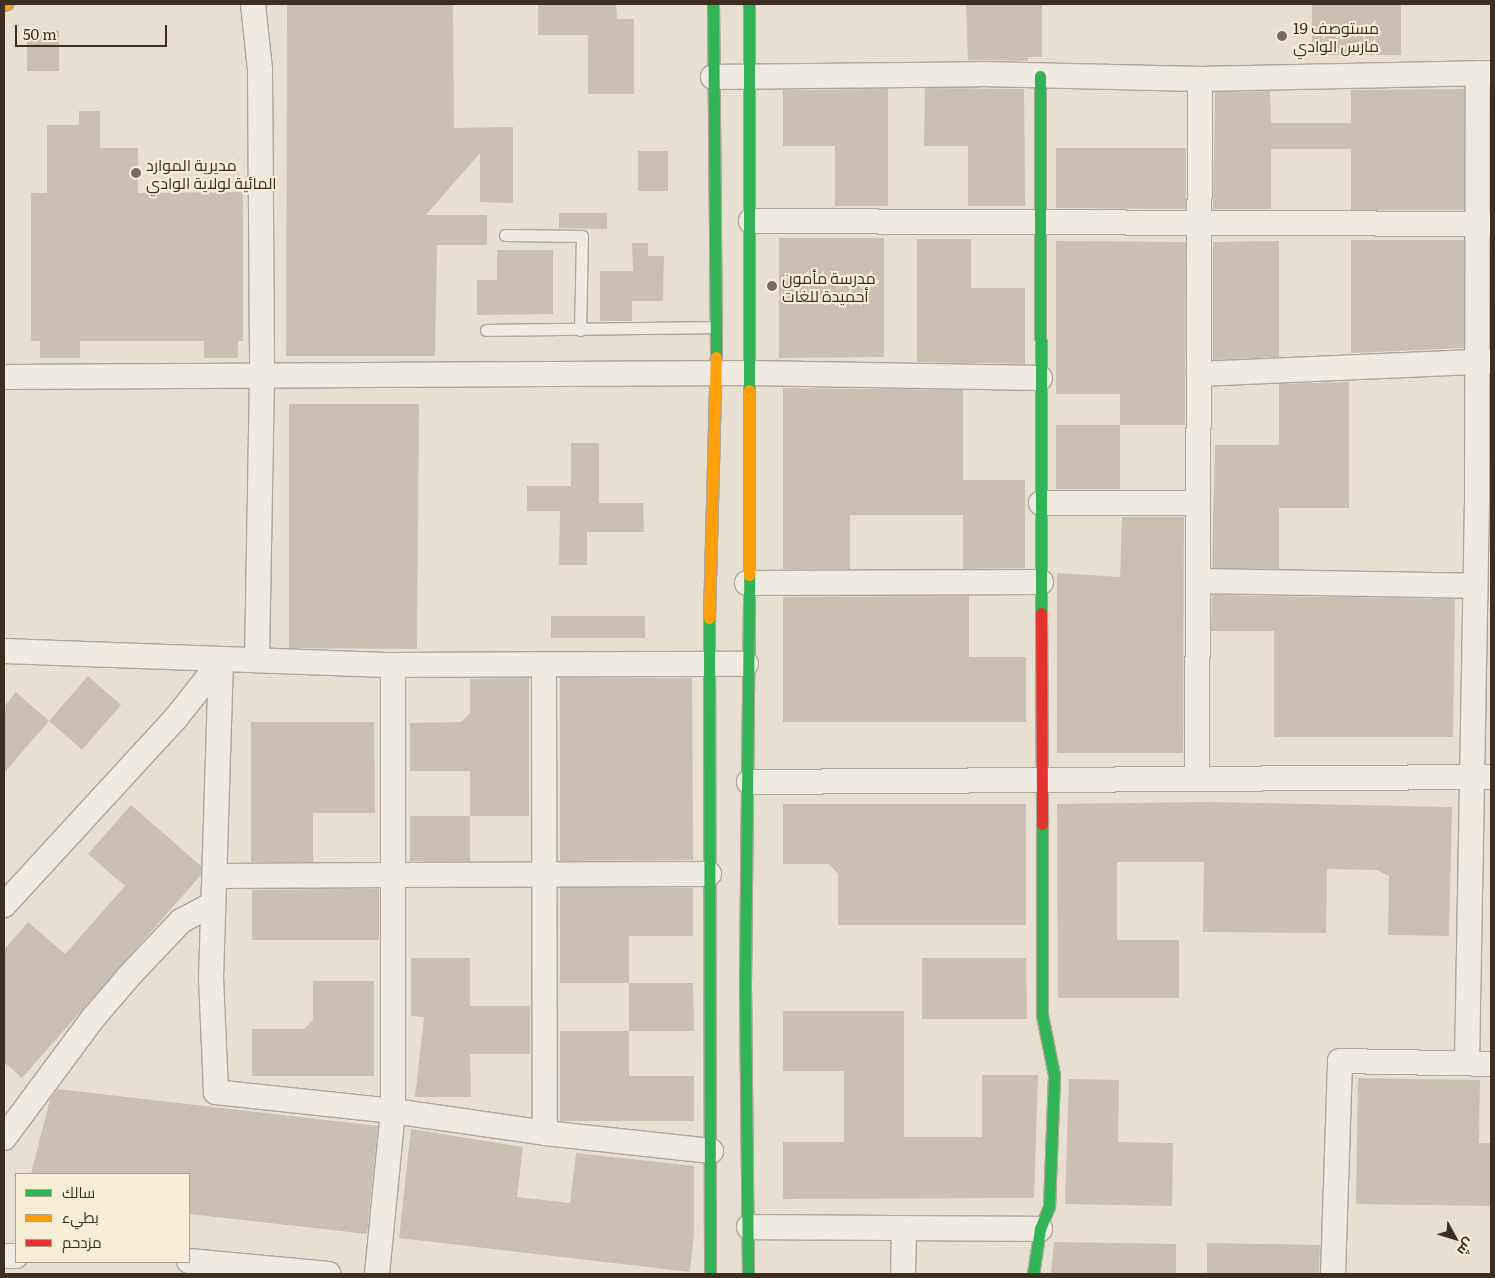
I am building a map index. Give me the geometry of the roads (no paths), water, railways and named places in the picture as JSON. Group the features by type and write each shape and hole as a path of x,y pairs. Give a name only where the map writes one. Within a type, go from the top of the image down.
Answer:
{"street":[{"path":"253,4 260,69 262,375 257,660"},
{"path":"710,1274 708,664 716,373 713,4"},
{"path":"748,1274 749,1227 744,982 749,782 746,664 751,222 749,4"},
{"path":"713,77 1040,76 1200,78 1485,73 1484,501 1474,586 1481,777 1467,1063"},
{"path":"1033,1274 1040,1229 1049,1207 1054,1075 1042,1015 1040,76"},
{"path":"1198,776 1200,78"},
{"path":"751,222 1484,224"},
{"path":"1199,374 1484,361"},
{"path":"4,377 750,373 1040,378"},
{"path":"1041,503 1198,502"},
{"path":"1198,581 1474,586"},
{"path":"747,583 1041,582"},
{"path":"4,651 221,661 257,660 393,666 746,664"},
{"path":"221,661 217,876 213,904 211,979 216,1092 393,1111 545,1133 711,1151"},
{"path":"4,905 176,718 221,661"},
{"path":"544,665 545,1133"},
{"path":"377,1274 393,1111 393,666"},
{"path":"749,782 1198,776 1481,777"},
{"path":"217,876 709,874"},
{"path":"4,1138 94,1017 129,976 181,921 213,904"},
{"path":"1333,1274 1340,1061 1491,1064"},
{"path":"749,1227 904,1230 1040,1229"},
{"path":"903,1274 904,1230"},
{"path":"194,1266 328,1274"}],"lane":[{"path":"505,235 582,236 580,330"},
{"path":"486,330 716,327"}],"place":[{"name":"مستوصف 19 مارس الوادي","path":"1282,36"},
{"name":"مديرية الموارد المائية لولاية الوادي","path":"136,173"},
{"name":"مدرسة مأمون أحميدة للغات","path":"772,286"}]}
